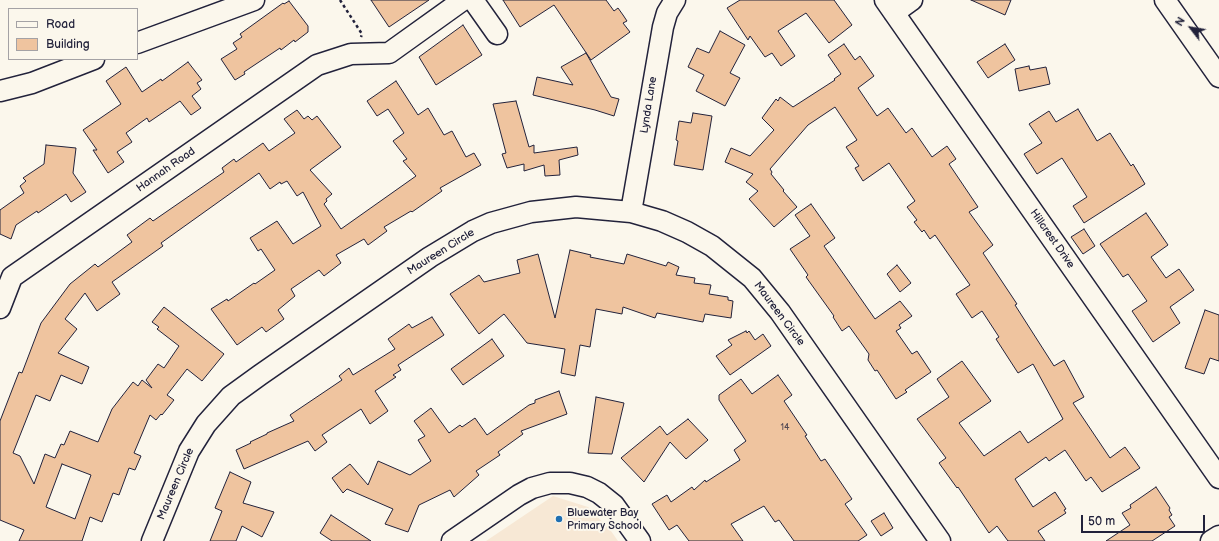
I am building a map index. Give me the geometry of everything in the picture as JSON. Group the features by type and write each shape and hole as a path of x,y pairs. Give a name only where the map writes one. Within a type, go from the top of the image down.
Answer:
{"street":[{"path":"138,43 254,0"},
{"path":"473,0 497,34"},
{"name":"Lynda Lane","path":"631,212 661,33 667,13 675,0"},
{"path":"890,6 912,0"},
{"path":"1165,0 1219,77"},
{"name":"Hannah Road","path":"0,308 6,275 317,65 351,54 389,53 454,2"},
{"name":"Hillcrest Drive","path":"890,6 1219,478"},
{"path":"0,91 32,83 91,60"},
{"name":"Maureen Circle","path":"152,541 189,451 206,424 231,396 430,257 473,231 491,223 531,212 576,207 631,212 662,221 687,232 712,246 752,278 780,312 940,541"},
{"path":"452,541 519,495 532,488 550,483 570,483 587,487 599,493 614,505 640,541"},
{"path":"1212,541 1219,536"}],"path":[{"path":"340,0 362,34 351,54"}],"shaded area":[{"name":"Bluewater Bay Primary School","path":"553,496 588,507 611,531 618,541 486,541"}],"building":[{"path":"371,0 429,0 389,27"},
{"path":"503,0 606,0 614,11 618,8 627,21 623,23 630,32 591,60 554,5 520,27"},
{"path":"740,0 834,0 852,25 829,43 806,13 778,31 795,56 781,66 772,53 765,57 750,36 748,40 727,8"},
{"path":"971,0 1011,0 1005,15"},
{"path":"289,1 308,26 308,32 281,50 280,48 244,72 245,74 235,80 221,59 237,49 233,43 242,37 240,34 283,3 284,4"},
{"path":"463,25 482,55 436,85 419,57"},
{"path":"720,31 745,45 730,73 740,78 725,106 696,91 704,75 688,67 697,48 709,53"},
{"path":"844,44 855,60 860,56 874,76 858,88 877,116 888,108 906,133 912,128 932,157 947,146 956,159 949,164 978,207 969,212 993,245 983,253 1017,304 1015,305 1054,366 1064,360 1084,397 1073,403 1110,458 1125,447 1140,468 1102,492 1091,477 1086,481 1065,450 1049,461 1046,457 1015,479 1033,507 1055,492 1066,509 1064,510 1066,513 1038,531 1045,541 1008,541 997,526 989,533 958,487 957,488 939,463 946,458 917,419 949,397 937,379 962,361 991,401 959,423 984,456 1020,431 1028,443 1063,419 1033,364 1018,373 996,339 999,337 982,311 972,318 956,294 970,285 935,235 930,239 924,230 922,232 914,222 917,220 907,207 915,201 889,163 863,181 855,168 859,166 846,147 857,140 835,107 808,125 770,169 772,172 771,174 784,190 783,191 797,207 774,227 749,199 758,191 746,182 753,174 725,162 731,148 750,156 774,130 762,118 776,99 778,101 780,97 793,107 835,80 834,79 841,74 828,55"},
{"path":"1005,44 1015,60 988,78 977,62"},
{"path":"586,53 611,97 619,99 614,116 533,95 537,77 573,85 561,67"},
{"path":"188,62 202,80 197,83 201,89 192,96 201,108 191,115 180,101 149,122 147,118 126,133 132,142 117,152 124,162 108,173 93,150 97,150 83,130 121,104 106,81 126,67 142,92 161,79 162,81"},
{"path":"1029,66 1030,70 1046,67 1050,84 1019,91 1015,69"},
{"path":"396,81 418,115 428,108 444,135 452,131 466,157 474,153 481,165 440,188 442,191 412,212 411,211 384,227 387,231 368,245 364,239 336,255 341,263 324,276 319,270 291,289 295,296 278,310 284,319 266,332 262,327 237,345 211,309 227,299 228,301 275,270 261,249 258,251 250,238 277,221 293,244 321,226 303,192 297,196 287,181 281,184 280,182 270,189 259,173 161,243 163,246 112,282 120,294 97,311 85,293 65,319 77,329 58,353 89,367 82,384 61,375 50,401 36,395 13,453 20,456 34,484 45,454 55,458 61,444 64,445 70,431 98,442 112,409 133,382 138,386 142,380 152,388 146,380 158,364 164,368 179,346 157,329 159,327 152,322 164,307 224,354 202,381 187,369 167,395 174,400 162,415 161,414 156,420 150,415 134,453 141,456 135,470 129,468 119,495 113,493 102,522 90,517 82,541 19,541 24,530 0,520 0,421 19,372 22,373 41,323 70,284 95,264 98,267 132,242 127,235 150,218 153,221 224,172 222,168 234,159 236,162 263,143 269,151 295,133 284,119 297,110 304,119 308,116 312,120 317,116 341,147 310,170 332,194 326,199 327,201 324,204 341,229 416,176 403,161 407,159 393,141 404,133 388,109 377,116 367,101","holes":["62,464 91,475 75,519 46,507"]},
{"path":"516,101 529,147 534,145 534,153 577,147 578,155 559,160 560,175 545,176 544,165 524,171 524,164 507,168 502,154 506,153 493,104"},
{"path":"1078,109 1097,141 1110,133 1131,166 1133,164 1145,184 1084,223 1073,206 1087,197 1062,158 1037,174 1024,154 1042,143 1029,124 1049,111 1056,122"},
{"path":"693,113 712,116 703,170 674,165 678,141 676,140 679,121 691,123"},
{"path":"46,145 76,148 73,173 86,192 71,202 66,194 38,213 37,211 16,225 11,239 0,234 0,210 24,193 20,186 26,181 23,178 44,164"},
{"path":"811,204 835,238 824,246 875,319 900,301 912,316 899,325 901,328 896,331 912,354 917,351 931,372 905,390 907,392 896,399 877,370 875,371 868,360 869,354 849,326 842,331 833,317 834,316 806,277 808,275 790,249 810,236 795,215"},
{"path":"1146,213 1168,245 1151,257 1166,278 1179,269 1194,290 1170,307 1180,323 1153,342 1132,311 1147,301 1128,274 1123,277 1100,244"},
{"path":"1084,229 1095,246 1083,254 1071,237"},
{"path":"570,250 591,255 590,257 624,264 627,254 666,266 668,262 679,267 676,275 695,278 694,283 711,285 709,294 728,297 728,300 733,301 731,318 705,314 703,322 657,313 655,318 623,307 622,314 596,309 590,347 580,345 575,376 561,373 565,349 527,343 504,314 479,334 450,294 479,275 484,282 520,273 517,260 538,254 555,318"},
{"path":"897,265 911,283 900,292 887,274"},
{"path":"1205,310 1219,315 1219,361 1210,358 1204,374 1185,368"},
{"path":"432,317 444,335 398,365 401,370 393,375 396,377 375,391 388,411 370,424 361,409 322,435 327,442 315,451 308,441 244,469 236,450 267,433 294,421 290,415 342,380 339,376 349,368 353,375 395,349 388,339 409,324 412,328"},
{"path":"746,331 747,333 749,331 755,340 763,334 771,346 730,375 716,356 732,345 728,340"},
{"path":"492,339 504,356 463,385 451,369"},
{"path":"778,375 792,395 784,401 807,435 805,436 821,461 825,459 852,499 845,504 867,535 858,541 794,541 779,520 775,522 764,506 731,524 743,541 689,541 677,525 669,530 652,504 667,495 671,502 692,487 694,490 705,480 706,482 740,460 734,450 746,441 719,400 719,395 741,379 752,394"},
{"path":"559,391 567,414 521,431 523,434 498,452 500,455 476,471 479,475 454,497 450,490 419,505 408,532 385,524 393,509 347,489 343,493 332,478 350,464 368,485 378,461 410,475 431,461 418,440 425,436 414,421 431,408 449,433 460,425 462,427 475,418 487,435 529,405 535,403 535,400"},
{"path":"596,397 624,403 612,454 588,453"},
{"path":"688,419 708,440 686,459 670,442 644,482 621,458 660,426 667,435"},
{"path":"230,472 251,482 243,503 274,512 262,537 242,526 236,541 210,541 222,511 215,508"},
{"path":"1156,487 1170,508 1169,510 1172,515 1169,517 1175,526 1152,541 1106,541 1130,525 1122,513 1131,508 1130,505"},
{"path":"884,513 893,528 881,536 871,521"},
{"path":"331,515 371,541 332,541 320,533"}],"place":[{"name":"Bluewater Bay Primary School","path":"559,519"}]}
